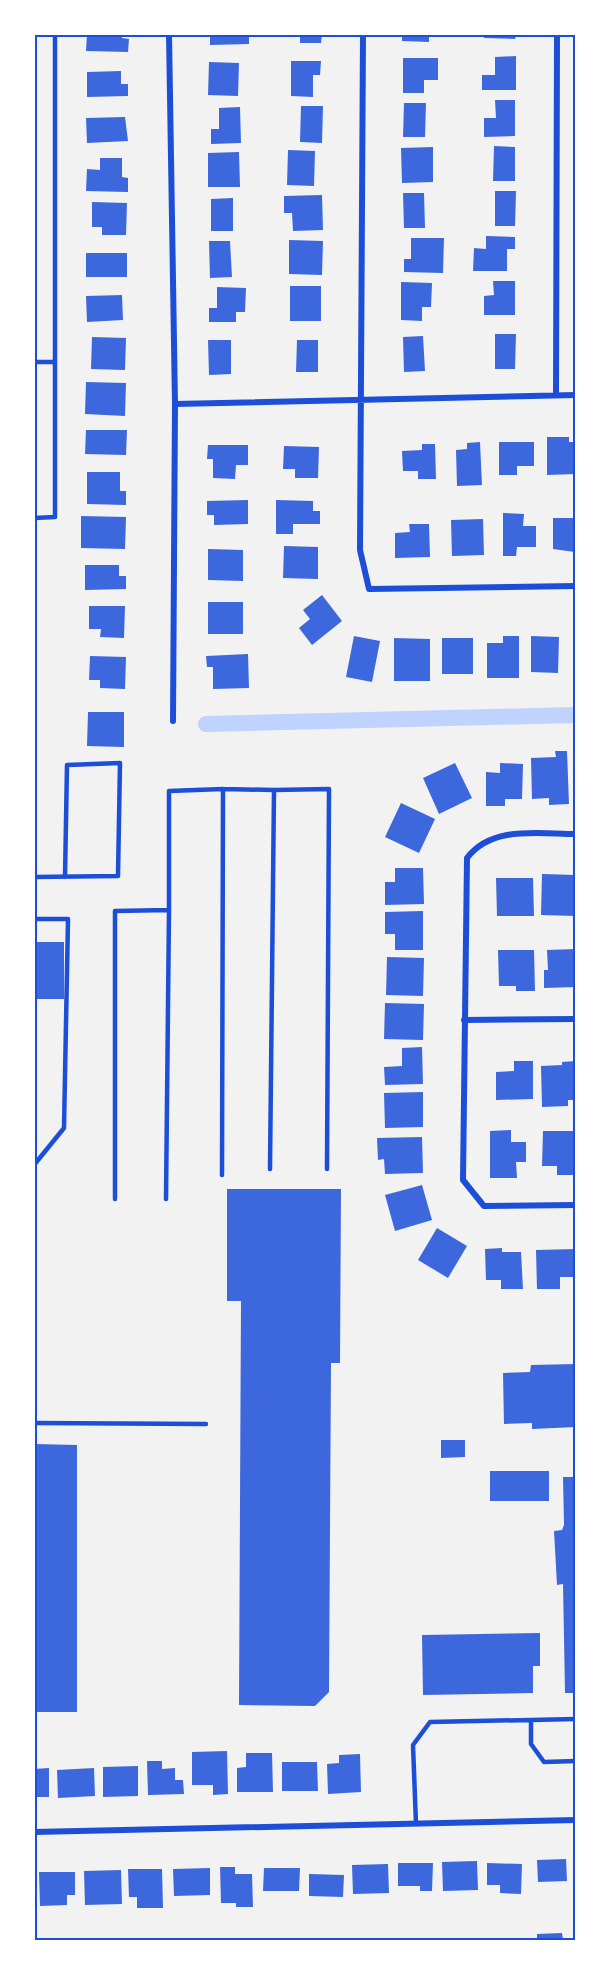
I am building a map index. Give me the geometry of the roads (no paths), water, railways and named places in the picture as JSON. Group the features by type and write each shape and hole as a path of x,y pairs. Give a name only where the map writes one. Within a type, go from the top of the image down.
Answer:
{"street":[{"path":"169,34 175,404 173,721"},
{"path":"363,34 363,399 360,550 369,589 576,586"},
{"path":"556,395 557,34"},
{"path":"175,404 576,395"},
{"path":"576,834 501,835 477,845 467,858 463,1180 484,1206 576,1204"},
{"path":"464,1020 576,1019"},
{"path":"34,1832 576,1820"}],"lane":[{"path":"34,518 55,517 54,34"},
{"path":"34,362 54,362"},
{"path":"34,878 118,876 120,763 67,765 65,877"},
{"path":"222,1175 223,789"},
{"path":"166,1199 169,791 329,789 327,1169"},
{"path":"270,1169 274,790"},
{"path":"115,1199 115,910 169,910"},
{"path":"34,919 68,919 64,1128 34,1165"},
{"path":"34,1423 206,1424"},
{"path":"416,1824 413,1745 430,1722 576,1719"},
{"path":"531,1720 531,1744 544,1762 576,1761"}],"waterway":[{"path":"206,724 576,715"}]}
